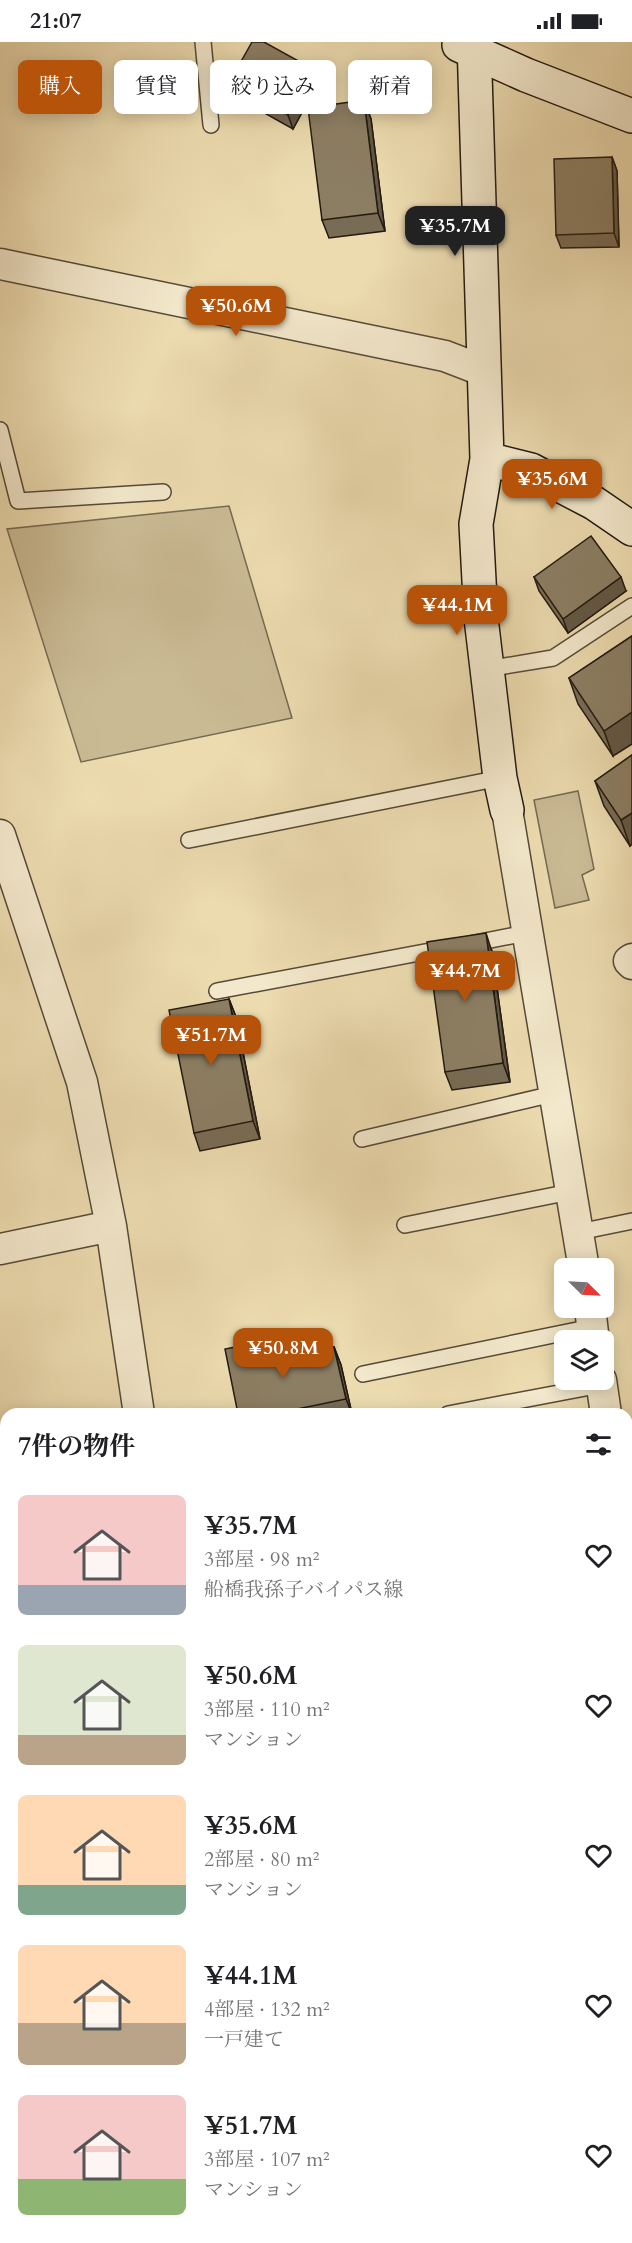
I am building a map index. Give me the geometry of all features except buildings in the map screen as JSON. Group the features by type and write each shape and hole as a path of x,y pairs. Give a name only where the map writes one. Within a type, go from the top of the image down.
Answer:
{"street":[{"path":"583,1258 500,778 481,618 476,524 487,459 468,46 632,116"},
{"path":"0,264 445,357 484,371"},
{"path":"487,459 531,470 594,503 632,529"},
{"path":"3,854 82,1082 111,1226 138,1408"},
{"path":"632,959 630,961 632,964"},
{"path":"0,1249 111,1226"},
{"path":"602,1390 605,1408"}],"lane":[{"path":"203,42 210,125"},
{"path":"0,430 18,501 163,492"},
{"path":"487,669 553,658 632,606"},
{"path":"189,840 500,778"},
{"path":"217,991 526,933"},
{"path":"362,1139 553,1094"},
{"path":"405,1225 570,1192"},
{"path":"579,1232 632,1221"},
{"path":"363,1374 592,1325"},
{"path":"478,1408 566,1390"}],"shaded area":[{"path":"229,506 292,718 81,762 7,529"},
{"path":"578,791 594,869 582,875 589,900 555,908 534,800"}]}
